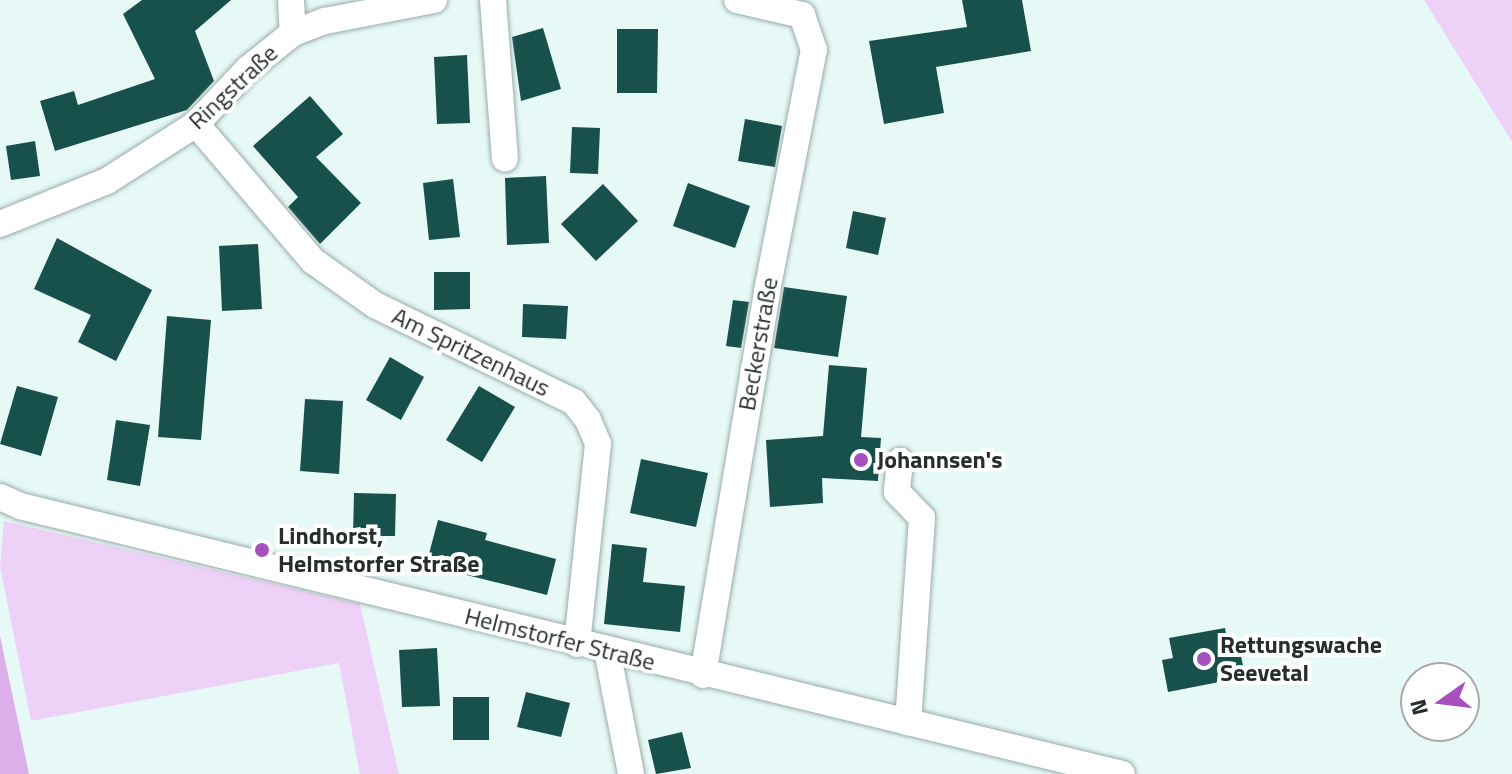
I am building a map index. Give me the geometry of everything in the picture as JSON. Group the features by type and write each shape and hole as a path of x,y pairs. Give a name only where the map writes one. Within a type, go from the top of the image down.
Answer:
{"street":[{"path":"291,0 293,33"},
{"name":"Ringstraße","path":"0,224 107,181 196,124 248,69 293,33 363,6 434,0"},
{"path":"493,0 505,159"},
{"path":"737,0 811,8"},
{"name":"Beckerstraße","path":"703,675 767,291 814,50 811,8"},
{"name":"Am Spritzenhaus","path":"196,124 313,261 375,305 574,402 588,420 598,444 577,644"},
{"path":"900,461 897,492 922,518 908,723"},
{"name":"Helmstorfer Straße","path":"0,497 20,506 577,644 1122,774"},
{"path":"607,650 631,774"}],"shaded area":[{"path":"1424,0 1512,0 1512,142"},
{"path":"4,521 360,604 399,774 360,774 339,663 31,721 0,567"},
{"path":"0,636 29,774 0,774"}],"building":[{"path":"142,0 231,0 195,31 214,81 187,110 55,151 40,101 74,91 78,105 155,79 123,14"},
{"path":"962,0 1022,0 1031,51 936,67 944,113 884,124 869,41 967,27"},
{"path":"543,28 561,89 521,101 512,37"},
{"path":"617,29 658,29 657,93 617,93"},
{"path":"467,55 470,123 437,124 434,57"},
{"path":"310,96 343,134 316,157 361,203 320,244 288,207 298,197 253,146"},
{"path":"745,119 782,126 775,167 738,161"},
{"path":"572,127 600,128 598,174 570,173"},
{"path":"35,141 40,176 11,180 6,146"},
{"path":"546,176 549,243 507,245 505,178"},
{"path":"453,179 460,237 429,240 423,183"},
{"path":"688,183 750,206 735,248 673,226"},
{"path":"603,184 638,221 596,261 561,224"},
{"path":"853,211 886,218 878,255 846,248"},
{"path":"57,238 152,290 116,361 78,342 91,315 34,289"},
{"path":"258,244 262,309 222,311 219,246"},
{"path":"434,272 470,272 470,309 434,310"},
{"path":"784,287 847,296 838,357 774,348"},
{"path":"733,300 749,302 741,348 726,346"},
{"path":"523,304 568,306 566,339 522,337"},
{"path":"167,316 211,320 201,440 158,437"},
{"path":"390,357 424,377 401,420 366,400"},
{"path":"829,365 867,368 861,437 881,438 878,481 822,478 823,503 770,507 766,440 823,436"},
{"path":"17,386 58,397 41,456 0,444"},
{"path":"479,386 515,407 482,462 446,440"},
{"path":"305,399 343,401 339,474 300,471"},
{"path":"116,420 150,425 140,486 107,480"},
{"path":"641,459 708,473 696,527 630,513"},
{"path":"354,493 396,494 395,536 353,536"},
{"path":"438,520 487,533 485,540 556,559 547,595 426,565"},
{"path":"612,544 647,548 643,582 685,586 680,632 604,624"},
{"name":"Rettungswache Seevetal","path":"1225,628 1228,647 1239,645 1245,677 1168,692 1162,660 1173,658 1169,638"},
{"path":"437,648 440,706 402,707 399,650"},
{"path":"526,692 570,703 561,737 517,727"},
{"path":"453,697 489,697 489,740 453,740"},
{"path":"682,732 691,768 656,774 648,740"}],"place":[{"name":"Johannsen's","path":"861,460"},
{"name":"Lindhorst, Helmstorfer Straße","path":"262,550"},
{"name":"Rettungswache Seevetal","path":"1204,659"}]}
